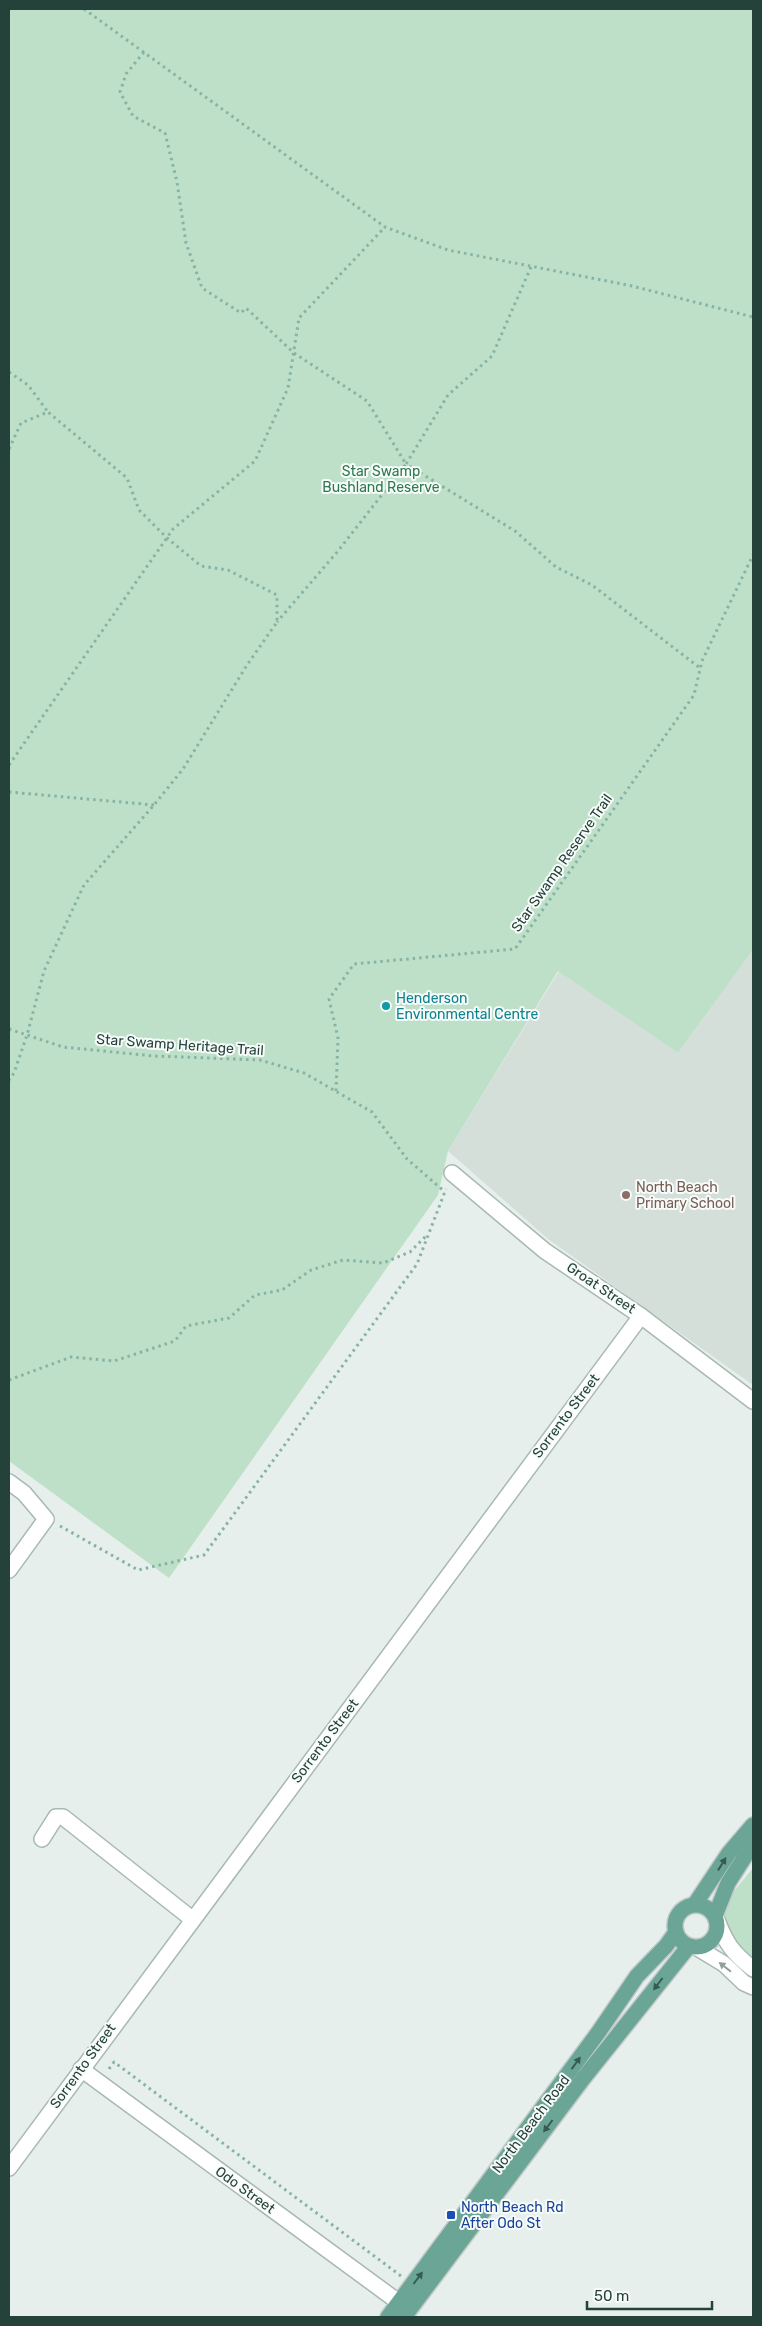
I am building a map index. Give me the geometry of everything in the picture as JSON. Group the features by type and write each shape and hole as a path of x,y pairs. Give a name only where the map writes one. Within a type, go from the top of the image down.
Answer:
{"main road":[{"path":"696,1904 729,1852 753,1825"},
{"path":"716,1918 728,1884 753,1844"},
{"path":"696,1904 707,1907 716,1918 718,1926 714,1939 703,1946 693,1947 679,1938 676,1932 676,1920 683,1909 696,1904"},
{"name":"North Beach Road","path":"404,2310 637,1976 666,1946 676,1932"},
{"name":"North Beach Road","path":"388,2317 404,2310 582,2080 693,1947"}],"street":[{"name":"Groat Street","path":"452,1173 546,1250 641,1316 753,1401"},
{"name":"Sorrento Street","path":"9,2168 641,1316"},
{"path":"9,1482 24,1493 46,1519 9,1570"},
{"path":"42,1839 56,1817 64,1817 192,1919"},
{"path":"716,1918 725,1941 735,1954 753,1969"},
{"path":"693,1947 724,1964 744,1982 753,1987"},
{"name":"Odo Street","path":"81,2069 404,2310"}],"path":[{"path":"84,9 385,227 448,250 632,286 753,317"},
{"path":"144,52 126,74 120,92 133,116 165,133 177,182 186,243 202,288 241,313 246,308 294,353 367,401 406,464 515,531 556,567 592,585 700,668"},
{"path":"9,765 173,529 255,461 288,388 299,318 385,227"},
{"path":"9,1080 14,1073 27,1035 44,971 84,886 183,769 246,665 277,622 338,551 406,464 448,395 492,356 532,267"},
{"path":"9,372 28,384 48,412 127,478 139,510 167,538 201,566 228,570 277,595 277,622"},
{"path":"9,449 21,423 48,412"},
{"name":"Star Swamp Reserve Trail","path":"336,1092 338,1038 329,999 354,964 515,948 694,695 702,660 753,555"},
{"path":"9,792 154,805"},
{"name":"Star Swamp Heritage Trail","path":"9,1029 63,1047 154,1056 260,1060 304,1073 372,1112 407,1159 445,1192"},
{"path":"46,1519 138,1570 204,1555 417,1264 452,1173"},
{"path":"9,1380 71,1357 114,1361 174,1341 186,1326 229,1318 255,1295 282,1290 311,1270 344,1260 383,1264 410,1252 429,1232"},
{"path":"109,2069 114,2062 401,2276"}],"shaded area":[{"name":"North Beach Primary School","path":"753,950 753,1385 548,1239 448,1151 559,971 678,1053"}],"green space":[{"name":"Star Swamp Bushland Reserve","path":"9,9 753,9 753,950 678,1053 558,971 448,1151 438,1195 169,1578 9,1461"},
{"path":"753,1868 753,1960 733,1944 721,1907"}],"place":[{"name":"Henderson Environmental Centre","path":"386,1006"},
{"name":"North Beach Primary School","path":"626,1195"},
{"name":"North Beach Rd After Odo St","path":"451,2215"}]}
